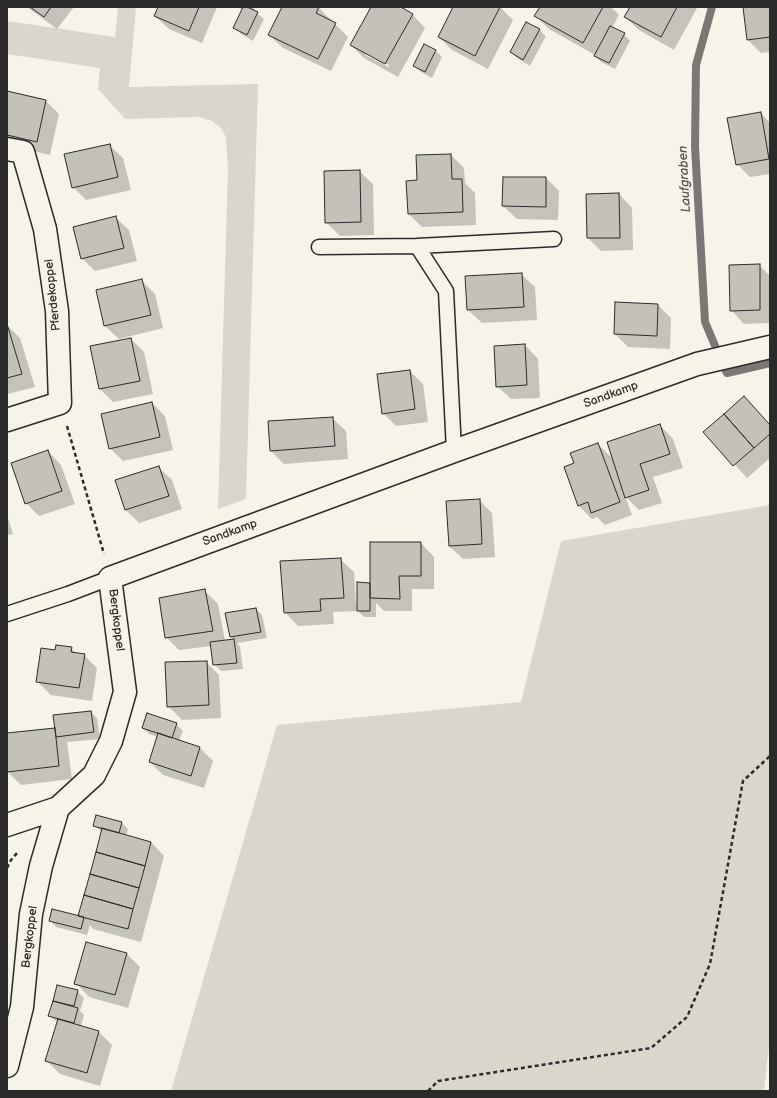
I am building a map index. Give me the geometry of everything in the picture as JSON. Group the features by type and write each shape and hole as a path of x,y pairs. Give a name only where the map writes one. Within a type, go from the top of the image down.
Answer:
{"street":[{"name":"Pferdekoppel","path":"7,149 23,152 45,230 57,311 60,403"},
{"name":"Sandkamp","path":"110,578 697,364 770,347"},
{"path":"7,420 60,403"},
{"name":"Bergkoppel","path":"7,825 58,808 94,775 111,741 125,692 110,578"},
{"name":"Bergkoppel","path":"7,1066 22,1007 32,914 38,880 58,808"}],"lane":[{"path":"319,247 417,246 554,239"},
{"path":"417,246 446,291 454,452"},
{"name":"Sandkamp","path":"7,614 68,594 110,578"}],"path":[{"path":"60,403 110,578"},
{"path":"428,1091 438,1081 651,1048 687,1017 710,964 743,781 770,756"}],"shaded area":[{"path":"118,7 136,7 129,87 258,84 246,499 218,509 228,168 226,137 220,127 212,121 199,117 125,119 98,89 100,68 7,54 7,21 115,37"},
{"path":"770,505 770,1036 764,1091 171,1091 277,725 521,702 561,541"}],"building":[{"path":"30,7 51,7 44,17"},
{"path":"158,7 199,7 189,31 154,16"},
{"path":"243,7 247,7 258,12 247,35 233,28"},
{"path":"282,7 319,7 316,13 336,23 318,59 268,35"},
{"path":"371,7 401,7 413,14 385,64 350,45"},
{"path":"453,7 500,7 475,56 438,37"},
{"path":"540,7 603,7 583,43 534,16"},
{"path":"630,7 677,7 661,37 624,17"},
{"path":"743,7 770,7 770,37 747,40"},
{"path":"526,22 540,29 523,60 510,52"},
{"path":"610,26 625,33 609,63 594,56"},
{"path":"424,44 436,50 425,72 413,66"},
{"path":"7,91 46,100 37,142 7,135"},
{"path":"761,112 769,159 736,165 727,118"},
{"path":"110,144 118,177 72,188 64,154"},
{"path":"451,154 452,179 462,179 463,212 408,214 406,181 417,180 416,155"},
{"path":"360,170 361,222 325,223 324,171"},
{"path":"503,177 546,177 546,207 502,206"},
{"path":"619,193 620,238 587,238 586,194"},
{"path":"116,216 124,248 81,259 73,227"},
{"path":"760,264 760,310 730,311 729,265"},
{"path":"522,273 524,307 467,310 465,276"},
{"path":"142,279 151,315 104,326 96,290"},
{"path":"615,302 658,304 657,336 614,334"},
{"path":"7,324 22,374 7,378"},
{"path":"131,338 140,381 99,389 90,346"},
{"path":"525,344 527,385 496,387 494,346"},
{"path":"410,370 415,409 382,414 377,374"},
{"path":"744,396 770,425 770,434 754,448 724,414"},
{"path":"152,402 160,437 109,449 101,414"},
{"path":"724,414 754,448 733,466 703,432"},
{"path":"333,417 335,446 270,451 268,421"},
{"path":"660,424 670,454 640,464 649,490 625,498 607,442"},
{"path":"598,443 620,502 591,513 588,502 578,506 564,467 574,463 570,453"},
{"path":"48,450 62,491 25,504 11,463"},
{"path":"159,466 169,496 125,510 115,480"},
{"path":"480,499 482,544 449,546 446,501"},
{"path":"370,542 421,542 421,576 399,576 400,599 370,598"},
{"path":"341,558 344,598 320,599 321,611 284,613 280,561"},
{"path":"357,582 370,583 370,611 357,611"},
{"path":"205,589 213,631 165,638 159,598"},
{"path":"256,608 261,632 230,637 225,613"},
{"path":"234,639 237,663 213,665 210,642"},
{"path":"56,645 72,647 71,652 85,654 79,688 36,682 41,648 55,650"},
{"path":"207,661 209,705 167,707 165,662"},
{"path":"91,711 94,732 56,737 53,715"},
{"path":"147,713 177,723 172,738 142,728"},
{"path":"55,728 59,766 7,772 7,733"},
{"path":"158,733 200,747 191,776 149,762"},
{"path":"96,815 122,822 119,833 93,826"},
{"path":"102,828 151,842 145,866 96,852"},
{"path":"96,852 145,866 139,888 90,874"},
{"path":"90,874 139,888 133,909 84,895"},
{"path":"84,895 133,909 128,929 78,916"},
{"path":"52,909 84,917 81,929 49,921"},
{"path":"86,942 127,953 115,995 74,984"},
{"path":"57,985 78,990 74,1006 53,1001"},
{"path":"53,1001 78,1008 74,1023 48,1016"},
{"path":"58,1019 99,1031 87,1073 45,1061"}],"waterway":[{"name":"Laufgraben","path":"712,7 696,65 695,147 705,322 716,348"},
{"name":"Laufgraben","path":"723,365 727,373 770,363"}]}
